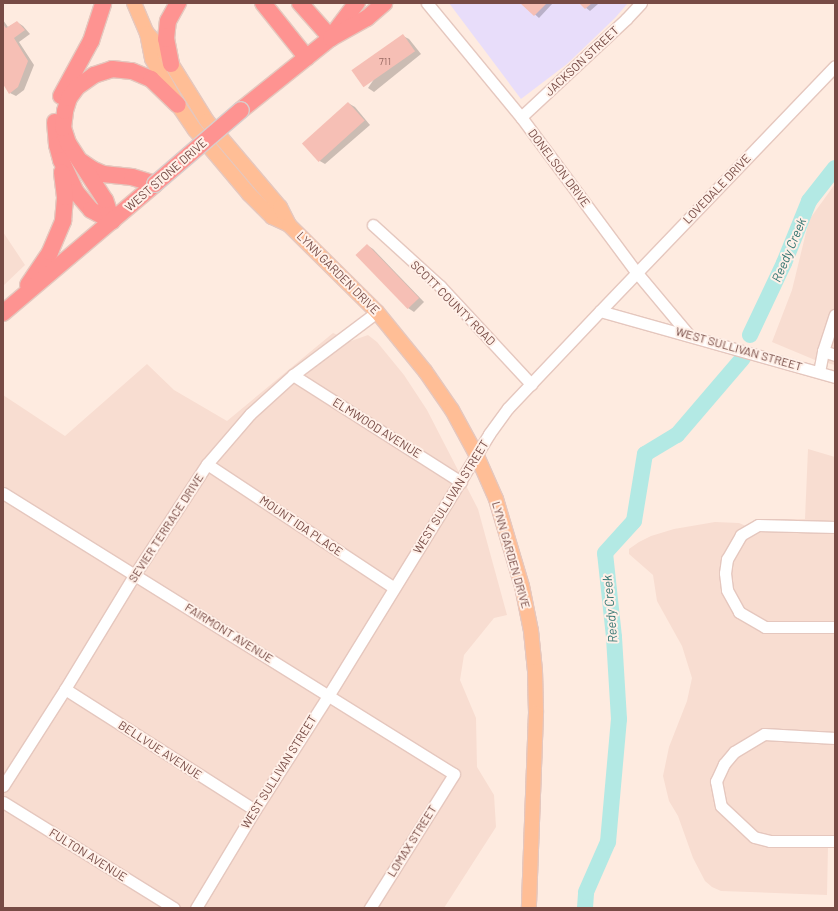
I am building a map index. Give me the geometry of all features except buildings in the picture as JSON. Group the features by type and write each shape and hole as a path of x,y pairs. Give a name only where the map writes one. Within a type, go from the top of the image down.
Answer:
{"highway":[{"path":"7,310 32,280 50,252 63,221 67,156 55,126 56,110 62,93 91,41 103,3"},
{"path":"171,64 166,39 168,21 178,3"},
{"path":"263,3 307,58"},
{"path":"300,3 331,38"},
{"name":"WEST STONE DRIVE","path":"331,38 357,3"},
{"name":"WEST STONE DRIVE","path":"7,310 241,110 331,38 367,18 384,3"},
{"path":"112,221 91,210 76,192 67,156 63,128 65,111 69,98 77,87 94,75 112,69 132,71 151,79 178,105"},
{"path":"67,156 102,174 132,177 155,184"}],"main road":[{"name":"LYNN GARDEN DRIVE","path":"134,3 147,33 152,59 178,105 209,148 249,194 272,217 290,225"},
{"name":"LYNN GARDEN DRIVE","path":"147,33 164,52 207,121 280,207 290,225 377,312 426,371 448,403 477,456 496,500 510,542 522,586 532,638 535,671 536,713 529,908"}],"street":[{"name":"DONELSON DRIVE","path":"427,3 521,117 637,273 688,334"},
{"name":"JACKSON STREET","path":"521,117 642,3"},
{"name":"LOVEDALE DRIVE","path":"600,311 835,66"},
{"name":"SCOTT COUNTY ROAD","path":"373,224 440,286 531,384"},
{"name":"WEST SULLIVAN STREET","path":"196,908 255,810 508,408 600,311 688,334 835,377"},
{"name":"SEVIER TERRACE DRIVE","path":"3,786 65,689 134,574 207,464 250,414 293,375 377,312"},
{"path":"818,372 822,352 835,316"},
{"path":"822,352 835,355"},
{"name":"ELMWOOD AVENUE","path":"293,375 461,482"},
{"name":"MOUNT IDA PLACE","path":"207,464 394,588"},
{"name":"FAIRMONT AVENUE","path":"3,493 454,774"},
{"path":"835,526 758,525 742,535 727,559 726,573 727,590 739,612 765,627 835,627"},
{"name":"BELLVUE AVENUE","path":"65,689 255,810"},
{"path":"835,738 764,734 734,752 724,764 716,781 721,806 754,837 770,841 835,841"},
{"name":"LOMAX STREET","path":"370,908 454,774"},
{"name":"FULTON AVENUE","path":"3,802 174,908"}],"shaded area":[{"path":"449,3 628,3 615,18 567,64 521,99"},
{"path":"835,184 835,365 815,360 772,342 792,290 809,220"},
{"path":"3,232 25,265 3,286"},
{"path":"333,333 351,341 368,335 377,342 404,375 427,410 478,509 507,615 494,618 464,655 460,680 476,718 477,767 494,795 496,827 444,908 3,908 3,395 65,436 147,364 174,390 227,421"},
{"path":"808,449 835,457 835,846 828,846 827,895 721,891 712,887 705,881 693,858 678,816 669,801 663,776 669,747 687,701 692,678 682,646 657,601 653,575 629,554 629,549 651,536 674,529 715,522 739,523 746,526 761,519 805,519"}],"waterway":[{"name":"Reedy Creek","path":"750,335 784,263 809,201 835,168"},
{"name":"Reedy Creek","path":"585,908 586,892 608,842 619,719 614,637 605,553 634,521 645,454 677,435 743,358"}]}
